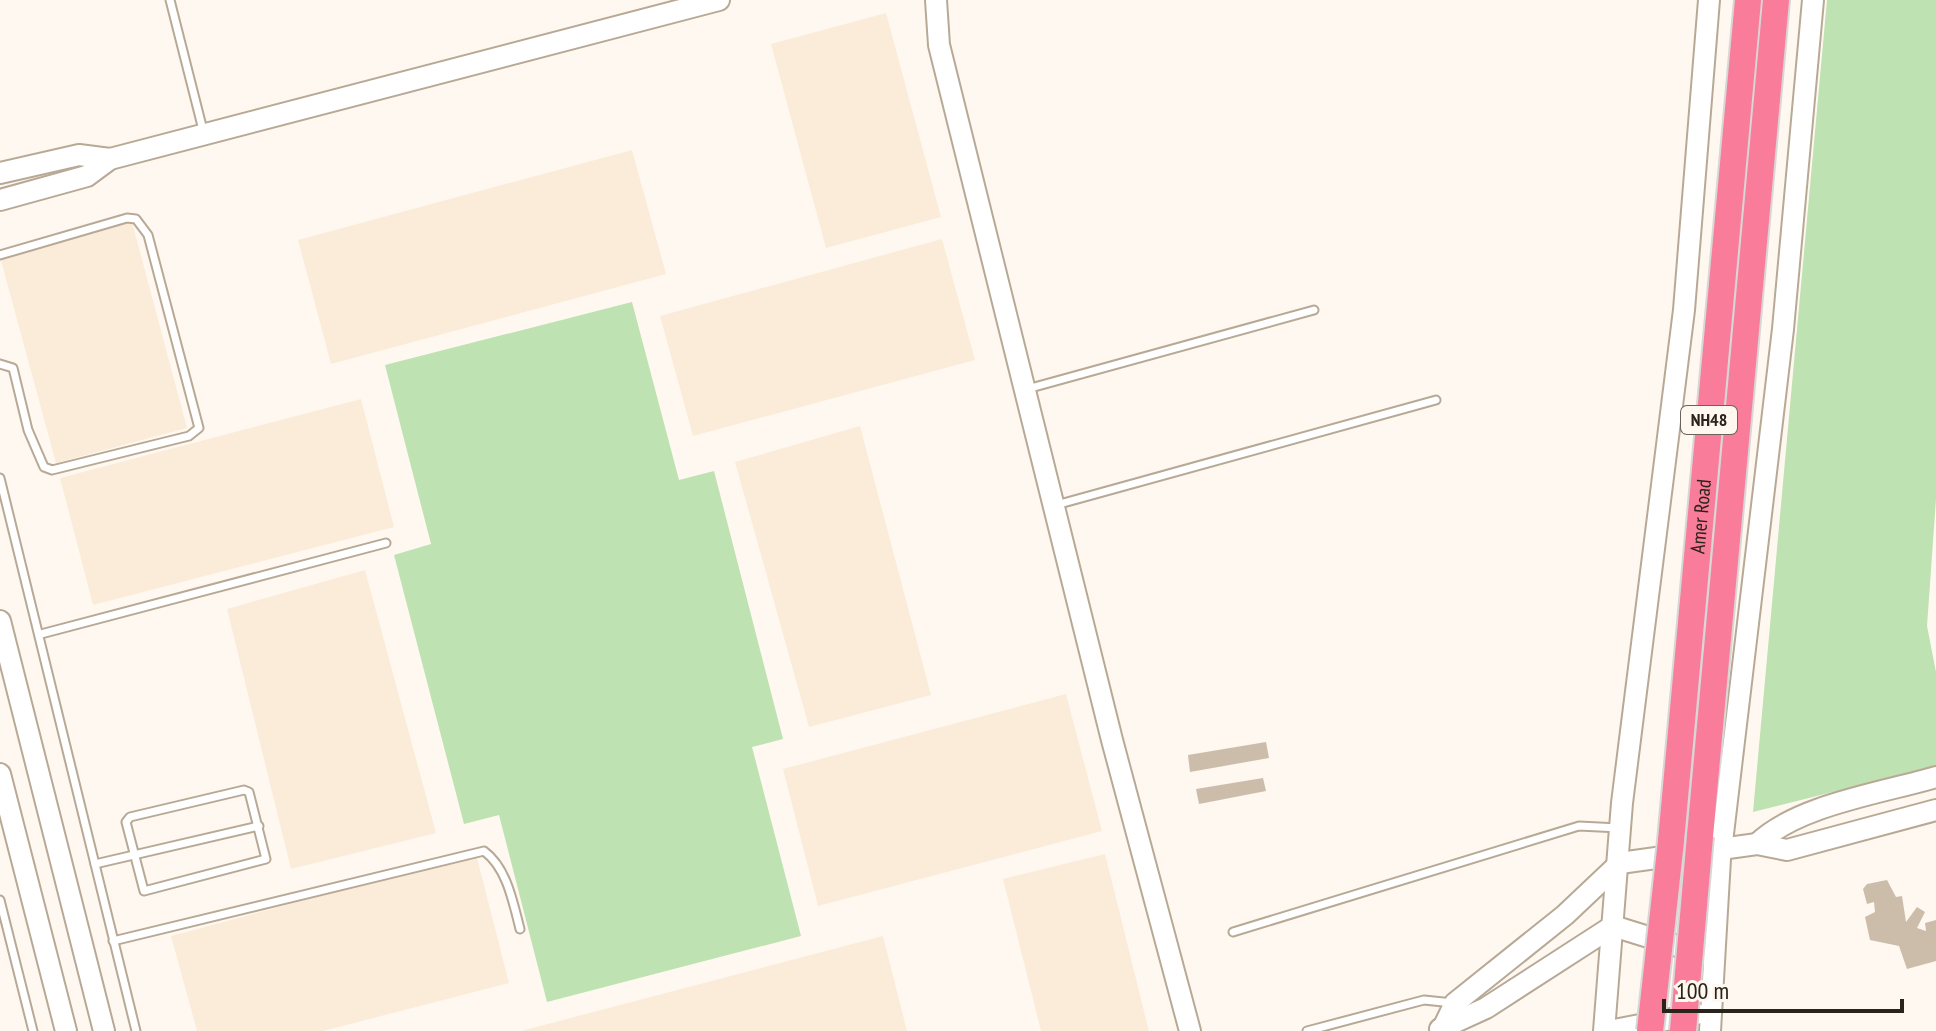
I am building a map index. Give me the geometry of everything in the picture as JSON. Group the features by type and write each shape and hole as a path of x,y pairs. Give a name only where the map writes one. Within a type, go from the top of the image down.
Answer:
{"highway":[{"name":"Amer Road","path":"1650,1031 1671,841 1748,0"},
{"name":"Amer Road","path":"1683,1031 1711,842 1776,0"}],"street":[{"path":"0,173 79,155 110,159 719,0"},
{"path":"936,0 939,45 1190,1031"},
{"path":"1709,0 1684,310 1621,828 1606,1031 1711,1021 1715,957 1711,842 1783,329 1813,0"},
{"path":"0,200 87,176 110,159"},
{"path":"0,624 104,1031"},
{"path":"0,774 66,1031"},
{"path":"1757,844 1772,829 1798,817 1936,777"},
{"path":"1440,1030 1455,1003 1565,915 1620,863 1711,842 1757,844 1787,850 1936,810"},
{"path":"1440,1030 1486,1008 1613,926 1715,957"}],"lane":[{"path":"170,0 204,135"},
{"path":"0,255 127,218 136,219 148,235 199,428 189,436 52,470 44,467 33,443 13,368 0,364"},
{"path":"1025,389 1314,310"},
{"path":"1054,505 1436,400"},
{"path":"0,478 41,634 136,1031"},
{"path":"41,634 386,543"},
{"path":"244,790 249,792 259,826 264,861 148,892 144,891 134,855 126,822 130,817 244,790"},
{"path":"95,864 259,826"},
{"path":"1233,932 1579,826 1621,828"},
{"path":"113,941 484,851 493,858 508,886 520,929"},
{"path":"0,900 33,1031"},
{"path":"1307,1031 1424,1000 1455,1003"}],"shaded area":[{"path":"886,13 941,217 826,248 771,44"},
{"path":"632,150 666,274 331,364 298,240"},
{"path":"132,222 187,428 56,463 0,257"},
{"path":"942,239 975,360 693,436 660,316"},
{"path":"361,399 394,527 93,605 60,478"},
{"path":"860,426 931,695 809,727 735,462"},
{"path":"365,570 436,833 291,869 227,609"},
{"path":"1066,694 1102,831 818,906 783,769"},
{"path":"476,854 509,983 323,1031 197,1031 171,936"},
{"path":"1105,854 1149,1031 1041,1031 1003,879"},
{"path":"883,936 907,1031 521,1031"}],"green space":[{"path":"1827,0 1936,0 1936,499 1927,626 1936,672 1936,766 1753,812"},
{"path":"632,302 679,480 714,471 783,739 752,747 801,936 547,1002 499,815 464,824 394,555 431,544 385,365"}],"building":[{"path":"1266,742 1269,758 1190,772 1188,755"},
{"path":"1263,778 1266,791 1199,804 1196,789"},
{"path":"1887,880 1896,897 1902,896 1906,922 1917,907 1925,912 1917,928 1926,931 1925,923 1936,920 1936,961 1907,969 1899,946 1870,940 1865,917 1875,912 1874,902 1867,904 1863,889 1867,884"}]}
